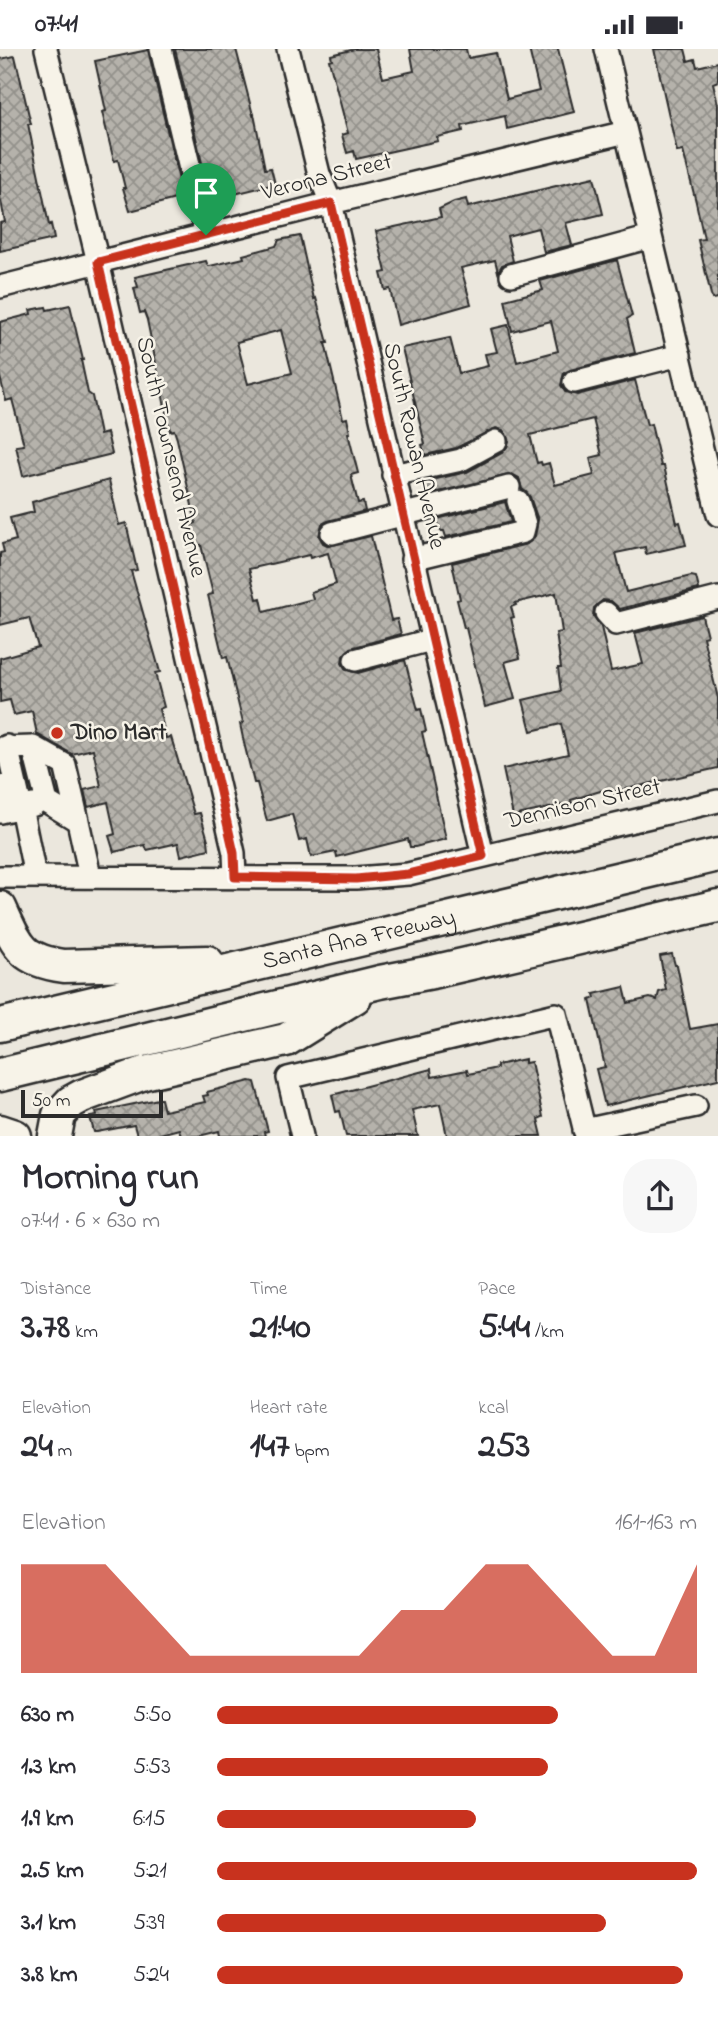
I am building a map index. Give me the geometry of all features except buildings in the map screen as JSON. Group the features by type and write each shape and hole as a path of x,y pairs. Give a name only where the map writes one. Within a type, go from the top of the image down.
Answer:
{"highway":[{"name":"Santa Ana Freeway","path":"0,1025 718,855"},
{"name":"Santa Ana Freeway","path":"0,1075 380,982 718,906"},
{"path":"0,908 15,942 28,955 46,963 88,966 274,960"},
{"path":"55,1136 59,1115 82,1095 144,1073 286,1040 380,982"},
{"path":"0,1131 15,1136"}],"street":[{"name":"South Townsend Avenue","path":"47,49 234,853 235,877"},
{"path":"161,49 206,235"},
{"name":"South Rowan Avenue","path":"288,49 319,174 331,203 483,856"},
{"path":"606,49 718,515"},
{"name":"Verona Street","path":"0,287 626,132"},
{"path":"511,275 651,237"},
{"path":"574,382 680,355"},
{"path":"393,475 461,460 496,441"},
{"path":"332,533 513,494 525,524 523,532 412,559"},
{"path":"606,613 616,624 718,598"},
{"path":"355,660 431,640"},
{"path":"9,810 3,747 33,747 65,765 90,876"},
{"path":"33,747 47,802"},
{"path":"0,786 36,876"},
{"name":"Dennison Street","path":"0,877 356,879 408,874 718,801"},
{"path":"9,810 47,802 78,821"},
{"path":"302,1136 288,1078 556,1014 585,1133 696,1106"}],"path":[{"path":"604,798 647,787 648,791"}],"place":[{"name":"Dino Mart","path":"57,733"}],"route":[{"path":"331,203 483,856 408,874 356,879 235,877 234,853 98,262 206,235 331,203"}]}
